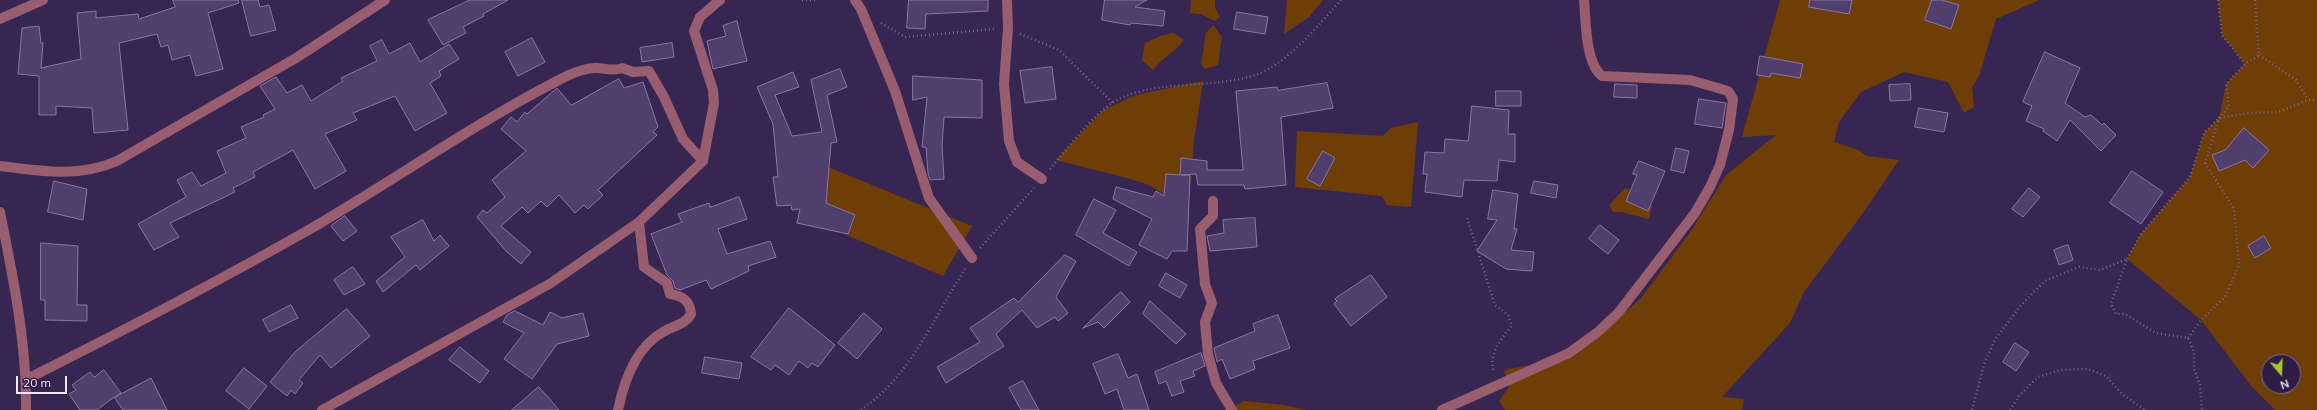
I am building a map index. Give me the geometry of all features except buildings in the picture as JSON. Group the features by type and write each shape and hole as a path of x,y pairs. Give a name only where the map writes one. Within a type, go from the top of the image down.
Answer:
{"street":[{"path":"0,19 43,0"},
{"path":"0,166 80,172 107,166 164,136 296,58 385,0"},
{"path":"322,410 551,283 639,222 703,161 714,103 713,90 694,32 700,17 720,0"},
{"path":"855,0 861,9 895,91 929,198 972,258"},
{"path":"1006,0 1008,28 1004,84 1009,141 1017,162 1042,179"},
{"path":"1442,410 1569,352 1598,332 1619,312 1695,213 1720,165 1729,130 1733,99 1728,91 1722,88 1690,80 1605,77 1599,73 1590,52 1584,0"},
{"path":"25,380 162,311 306,231 484,124 558,81 579,72 594,68 615,71 622,68 633,72 649,71 664,96 683,139 703,161"},
{"path":"1213,201 1213,216 1200,230 1205,284 1212,302 1206,322 1208,354 1216,383 1232,410"},
{"path":"0,212 15,291 25,380 26,410"},
{"path":"618,410 633,366 641,353 658,336 686,321 692,312 682,296 670,294 667,283 644,267 639,222"}],"path":[{"path":"802,0 815,0"},
{"path":"860,410 872,402 898,376 920,345 972,258 1078,136 1113,103 1135,94 1232,81 1258,75 1269,69 1300,44 1341,0"},
{"path":"2218,0 2222,35 2245,64"},
{"path":"2255,0 2259,55"},
{"path":"880,22 905,37 1008,28 1059,50 1113,103"},
{"path":"2188,338 2156,333 2125,314 2116,314 2111,304 2127,259 2141,234 2190,177 2204,133 2229,106 2226,84 2245,64 2259,55"},
{"path":"2259,55 2296,80 2308,100"},
{"path":"2219,118 2249,112 2278,112 2308,100 2317,100"},
{"path":"2188,338 2200,320 2225,298 2239,265 2234,209 2205,163 2219,118"},
{"path":"1467,218 1495,305 1508,315 1512,326 1494,351 1492,364 1498,384"},
{"path":"1972,410 1984,364 1996,338 2022,304 2045,281 2079,268 2100,270 2127,259"},
{"path":"2188,338 2194,352 2194,369 2200,385 2202,410"},
{"path":"2010,410 2019,396 2038,377 2060,370 2088,369 2106,376 2122,394 2145,410"}],"shaded area":[{"path":"1191,0 1215,0 1215,8 1220,17 1215,21 1200,14 1190,13"},
{"path":"1287,0 1323,0 1309,17 1284,34"},
{"path":"1780,0 2039,0 1996,19 1979,76 1972,87 1974,107 1964,113 1948,82 1904,72 1861,92 1839,122 1834,142 1858,150 1867,156 1899,160 1863,213 1804,292 1790,323 1722,397 1744,399 1742,410 1505,410 1499,401 1509,387 1504,370 1573,357 1594,336 1604,332 1641,298 1691,231 1726,175 1776,135 1742,137"},
{"path":"2218,0 2317,0 2317,410 2275,410 2252,387 2201,320 2127,259 2141,234 2190,177 2204,133 2219,118 2226,84 2245,64 2222,35"},
{"path":"1213,25 1222,37 1218,65 1205,69 1201,64 1206,33"},
{"path":"1174,33 1184,40 1153,70 1142,60 1145,43 1163,35"},
{"path":"1203,81 1194,140 1189,200 1165,195 1149,185 1130,179 1056,160 1103,110 1136,95"},
{"path":"1418,122 1411,207 1387,205 1382,196 1295,187 1297,131 1383,136 1391,128"},
{"path":"813,161 972,226 943,276 802,216"},
{"path":"1625,188 1645,195 1652,206 1649,219 1621,212 1613,212 1609,205"},
{"path":"1244,401 1284,405 1306,410 1232,410 1232,407"}]}
